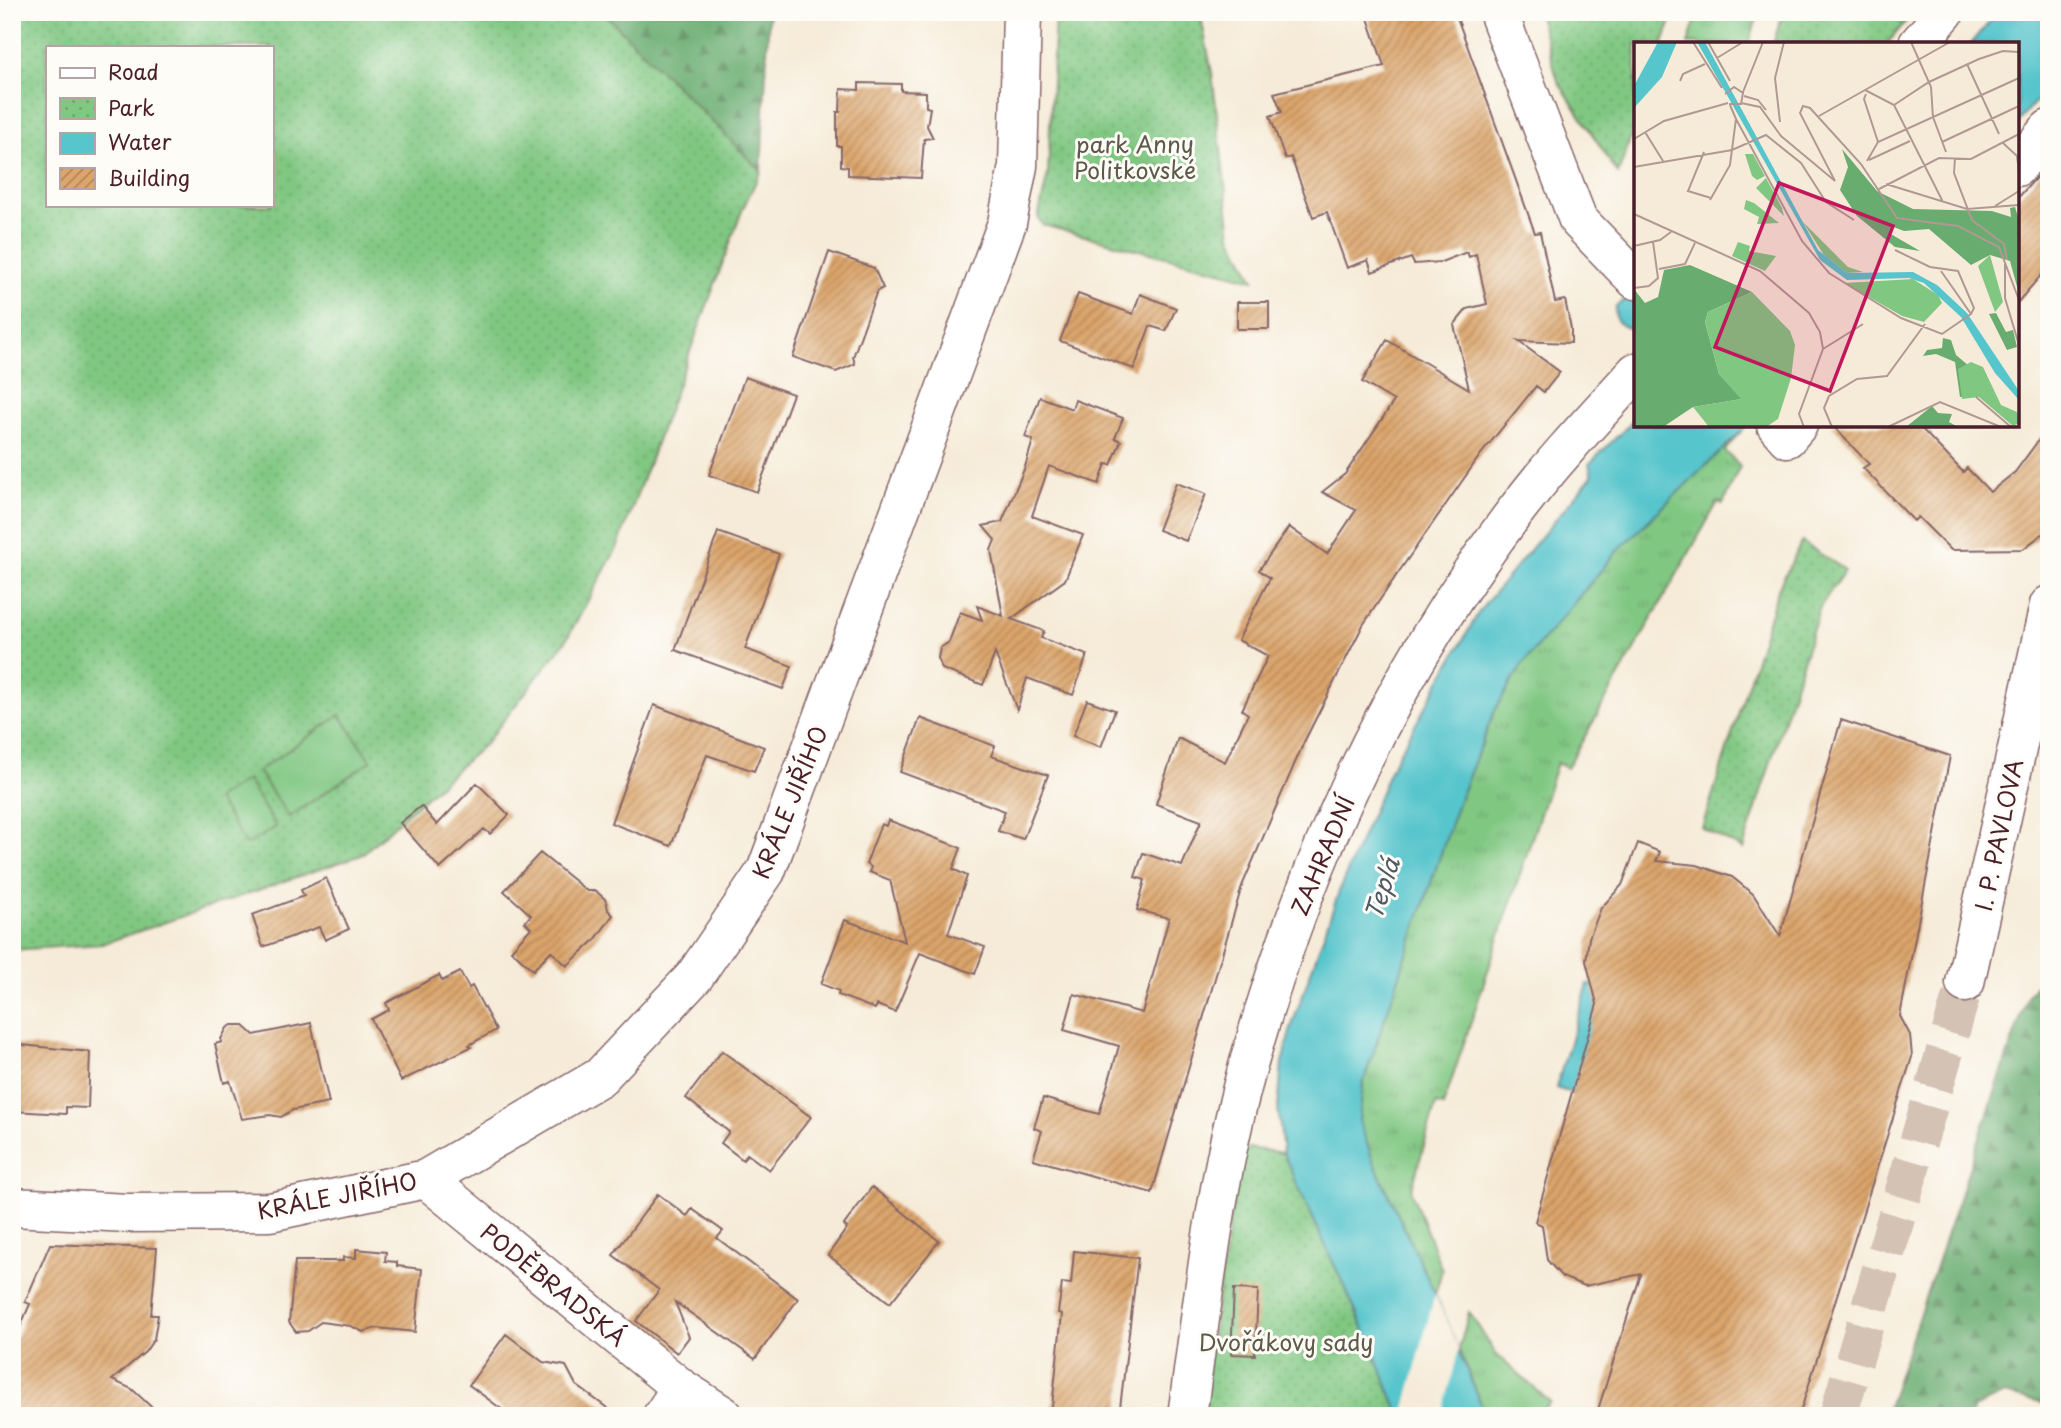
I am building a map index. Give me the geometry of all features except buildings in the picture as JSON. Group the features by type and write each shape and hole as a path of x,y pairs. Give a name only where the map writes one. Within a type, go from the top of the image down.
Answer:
{"street":[{"name":"KRÁLE JIŘÍHO","path":"12,1207 128,1213 270,1212 426,1179 600,1077 694,977 766,871 1007,223 1018,166 1022,12"},
{"path":"1498,12 1578,220 1634,278"},
{"path":"1920,42 1945,12"},
{"path":"2019,164 2049,129"},
{"name":"ZAHRADNÍ","path":"1187,1416 1210,1250 1241,1090 1290,931 1333,825 1396,692 1462,587 1521,504 1634,374"},
{"name":"I. P. PAVLOVA","path":"1965,983 2049,605"},
{"name":"PODĚBRADSKÁ","path":"426,1179 671,1402 724,1416"}],"green space":[{"path":"12,12 603,12 761,171 743,208 618,546 565,642 485,744 361,855 102,944 12,950"},
{"path":"603,12 769,12 761,171"},
{"name":"park Anny Politkovské","path":"1055,12 1200,12 1212,73 1231,235 1254,280 1043,225 1038,218 1048,174"},
{"path":"1538,12 1674,12 1664,42 1634,42 1634,128 1618,174 1558,81"},
{"path":"1698,12 1759,12 1750,42 1689,42"},
{"path":"1783,12 1914,12 1889,42 1774,42"},
{"path":"1738,434 1725,451 1740,466 1723,504 1718,502 1567,768 1557,763 1443,1106 1436,1104 1411,1191 1442,1270 1435,1294 1374,1163 1359,1121 1363,1083 1459,800 1495,710 1522,665 1617,551"},
{"path":"1802,542 1845,570 1820,607 1743,849 1702,828 1779,587"},
{"path":"340,715 371,761 289,817 258,771"},
{"path":"247,780 276,827 246,845 217,799"},
{"path":"2049,970 2049,1405 2004,1394 1974,1408 1972,1416 1885,1416 2028,995"},
{"name":"Dvořákovy sady","path":"1241,1147 1283,1153 1369,1340 1400,1416 1200,1416"},
{"path":"1469,1312 1496,1354 1550,1402 1538,1416 1486,1416 1459,1349"}],"water":[{"path":"1998,12 2049,12 2049,86 2019,121 2019,42 1973,42"},
{"path":"1627,297 1634,297 1634,328 1620,324 1616,307"},
{"name":"Teplá","path":"1634,420 1634,427 1746,427 1617,551 1522,665 1495,710 1459,800 1363,1083 1359,1121 1374,1163 1435,1294 1486,1416 1400,1416 1369,1340 1283,1153 1278,1108 1282,1063 1292,1025 1341,886 1391,768 1480,610 1592,476 1589,464"},
{"path":"1588,984 1613,992 1581,1096 1556,1088"}],"pier":[{"path":"1435,1294 1459,1349 1442,1416 1403,1416"}],"tunnel":[{"path":"1838,1416 1965,983"}]}
